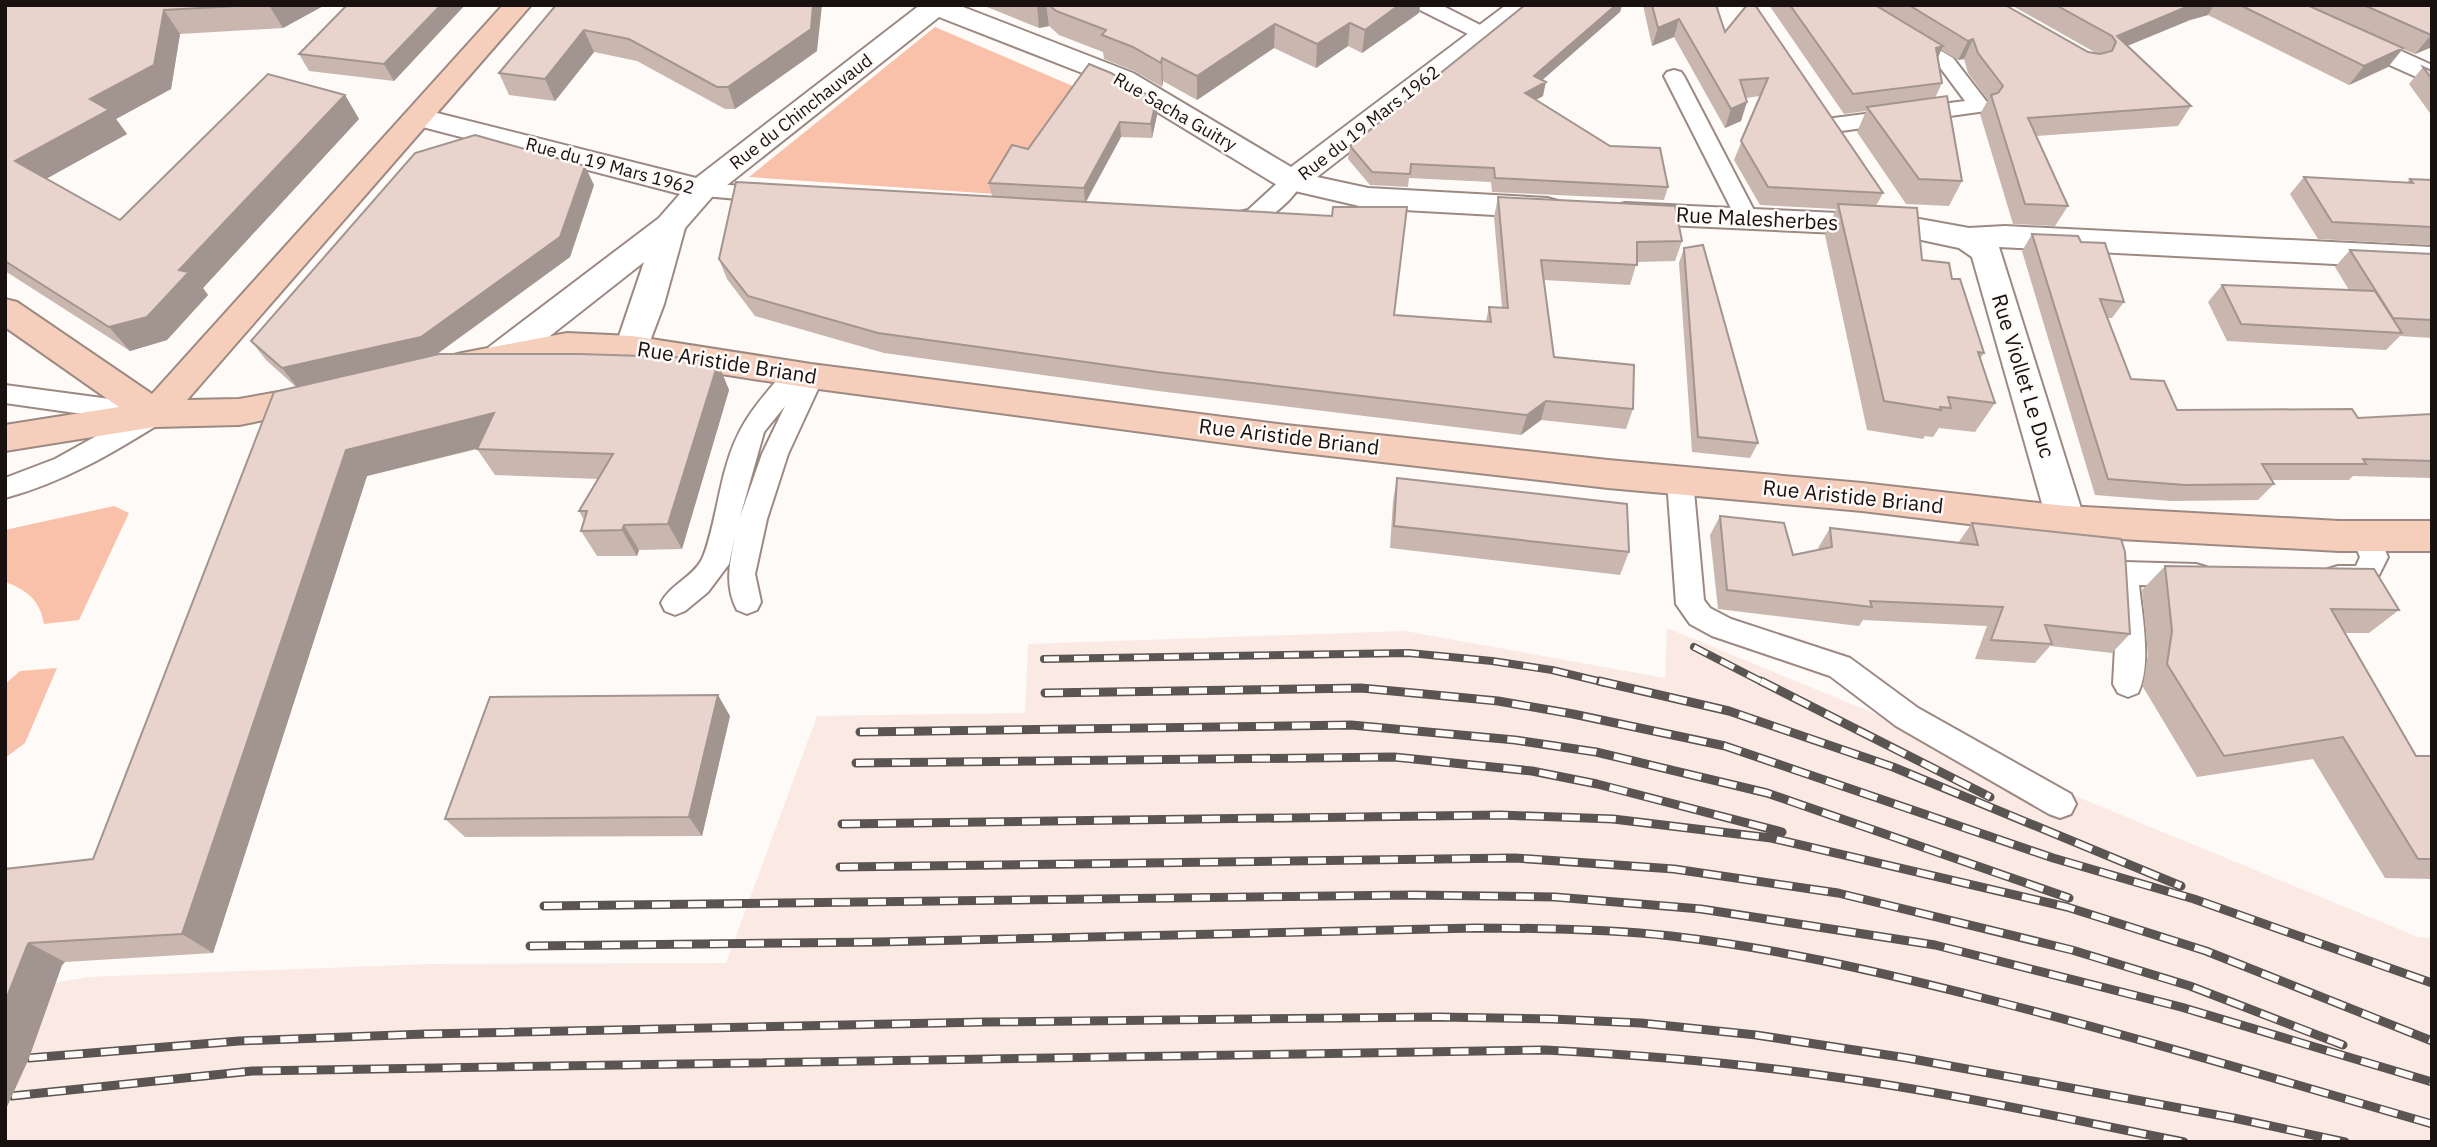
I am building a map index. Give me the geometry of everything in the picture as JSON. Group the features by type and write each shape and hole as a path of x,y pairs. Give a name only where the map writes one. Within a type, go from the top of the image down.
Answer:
{"street":[{"path":"155,414 421,118 518,5"},
{"name":"Rue du 19 Mars 1962","path":"1293,181 1328,151 1524,5"},
{"path":"2278,5 2432,76"},
{"name":"Rue Sacha Guitry","path":"937,6 1123,79 1293,181"},
{"name":"Rue du Chinchauvaud","path":"501,356 670,225 701,190 937,6"},
{"name":"Rue du 19 Mars 1962","path":"421,118 663,178 701,190"},
{"name":"Rue Malesherbes","path":"1293,181 1367,198 1903,226 1969,239 2005,236 2432,258"},
{"path":"1884,198 1903,226"},
{"name":"Rue du Chinchauvaud","path":"632,348 648,304 670,225"},
{"name":"Rue Viollet Le Duc","path":"1969,239 1986,252 2066,521"},
{"path":"5,310 155,414"},
{"name":"Rue Aristide Briand","path":"433,371 567,345 632,348 803,375 1286,439 2066,521 2365,536 2432,536"},
{"path":"5,438 155,414 239,412 283,406 351,390"}],"lane":[{"path":"1425,5 1485,35"},
{"path":"1834,125 1979,106 1946,62 1850,5"},
{"path":"1674,76 1748,219"},
{"name":"Rue du 19 Mars 1962","path":"1211,221 1238,222 1267,209 1293,181"},
{"name":"Rue du 19 Mars 1962","path":"701,190 795,196"},
{"path":"747,602 741,573 753,519 803,375"},
{"path":"675,603 698,584 715,564 739,466 752,428 803,375"},
{"path":"5,394 155,414"},
{"path":"5,488 47,474 87,455 155,414"},
{"path":"1680,480 1690,604 1700,616 1722,628 1840,667 1907,717 2060,804"},
{"path":"2311,576 2364,577 2374,556 2365,536"},
{"path":"2127,684 2130,647 2124,573 2218,575"}],"shaded area":[{"path":"935,27 1082,90 995,194 749,177"},
{"path":"114,506 129,513 79,620 44,624 36,602 20,589 5,582 5,530"},
{"path":"1667,628 2418,937 2432,938 2432,1142 5,1142 5,991 88,977 429,964 726,963 817,716 1025,713 1028,644 1405,631 1665,678"},
{"path":"57,668 25,743 5,758 5,684 20,671"}],"building":[{"path":"5,5 255,5 164,10 154,65 90,99 109,110 15,161 120,220 268,74 345,95 179,270 189,272 147,317 109,327 5,261"},
{"path":"347,5 441,5 384,64 299,54"},
{"path":"556,5 813,5 811,29 728,87 717,87 629,39 584,30 545,79 499,73"},
{"path":"1049,5 1399,5 1365,30 1350,23 1317,44 1275,24 1197,76 1162,58 1161,63 1133,47 1102,35 1106,30 1056,11"},
{"path":"1525,5 1616,5 1534,76 1546,82 1525,93 1610,146 1660,148 1668,187 1495,178 1494,168 1411,164 1410,174 1372,172 1350,146"},
{"path":"1652,5 1716,5 1725,32 1747,5 1755,5 1883,193 1768,187 1741,141 1768,78 1740,80 1747,102 1731,109 1679,19 1658,28"},
{"path":"1790,5 1875,5 1943,46 1936,48 1942,83 1853,94"},
{"path":"1909,5 2005,5 2088,52 2100,54 2112,51 2116,42 2112,36 2056,5 2191,5 2117,36 2191,106 2028,118 2068,206 2025,204 1991,95 1998,93 2003,86 1978,53 1973,39 1968,41"},
{"path":"2240,5 2307,5 2403,48 2364,66"},
{"path":"2364,5 2432,5 2432,34 2431,35"},
{"path":"1089,64 1111,73 1156,100 1151,124 1120,122 1084,188 989,183 1012,145 1028,149"},
{"path":"2423,67 2432,71 2432,79"},
{"path":"1947,96 1962,181 1919,179 1867,107"},
{"path":"475,135 585,166 560,237 421,337 282,368 251,341 415,153"},
{"path":"2304,177 2413,183 2410,179 2432,180 2432,227 2332,222"},
{"path":"736,182 1332,216 1333,207 1407,207 1394,315 1491,322 1489,307 1508,308 1498,197 1675,206 1682,241 1637,242 1637,265 1541,260 1554,357 1634,365 1633,409 1546,401 1527,415 1157,372 878,333 748,296 719,259"},
{"path":"1838,204 1917,208 1922,260 1949,263 1952,279 1960,279 1984,353 1978,352 1995,403 1948,397 1951,408 1940,407 1941,410 1884,401"},
{"path":"2032,234 2078,236 2081,242 2105,243 2124,302 2100,299 2131,379 2164,381 2177,410 2352,409 2358,418 2432,414 2432,461 2363,459 2366,464 2262,464 2274,484 2185,485 2108,479"},
{"path":"1703,245 1758,443 1698,437 1684,248"},
{"path":"2350,250 2432,254 2432,320 2393,318"},
{"path":"2222,285 2375,291 2402,333 2241,324"},
{"path":"439,354 675,357 718,363 668,524 624,525 622,530 581,531 587,511 579,511 613,454 477,449 494,413 346,450 182,934 29,943 5,1002 5,869 93,859 274,392"},
{"path":"1397,478 1627,504 1629,552 1394,526"},
{"path":"1720,516 1784,523 1793,555 1832,547 1830,528 1978,545 1972,523 2121,539 2125,552 2130,634 2045,625 2052,644 1991,640 2003,607 1870,601 1872,607 1727,590"},
{"path":"2165,566 2374,569 2399,610 2331,609 2416,756 2432,756 2432,859 2418,859 2343,737 2224,756 2167,664 2172,631"},
{"path":"718,695 689,817 445,819 490,697"}],"railway":[{"path":"1694,647 1764,683"},
{"path":"1044,659 1409,653 1552,670 1606,683"},
{"path":"1599,681 1729,711 1893,767 2181,886"},
{"path":"1761,681 1990,797"},
{"path":"1045,693 1361,688 1498,701 1573,714 1725,746 2053,858 2194,899 2432,983"},
{"path":"860,732 1351,725 1515,740 1596,752 1767,793 2069,898"},
{"path":"856,763 1394,757 1532,771 1597,784 1782,832"},
{"path":"842,824 1500,815 1613,819 1771,838 2067,907 2206,951 2432,1041"},
{"path":"840,867 1515,858 1674,869 1838,893 2072,950 2190,986 2343,1045"},
{"path":"544,906 1413,895 1555,897 1701,909 1935,945 2181,1007 2432,1082"},
{"path":"530,946 878,942 1475,928 1573,929 1647,934 1789,954 1944,988 2152,1043 2432,1124"},
{"path":"29,1058 239,1041 425,1034 984,1022 1440,1017 1552,1019 1641,1023 1756,1035 1907,1058 2234,1118 2345,1142"},
{"path":"12,1096 252,1071 1545,1050 1690,1060 1879,1083 2184,1142"}]}
